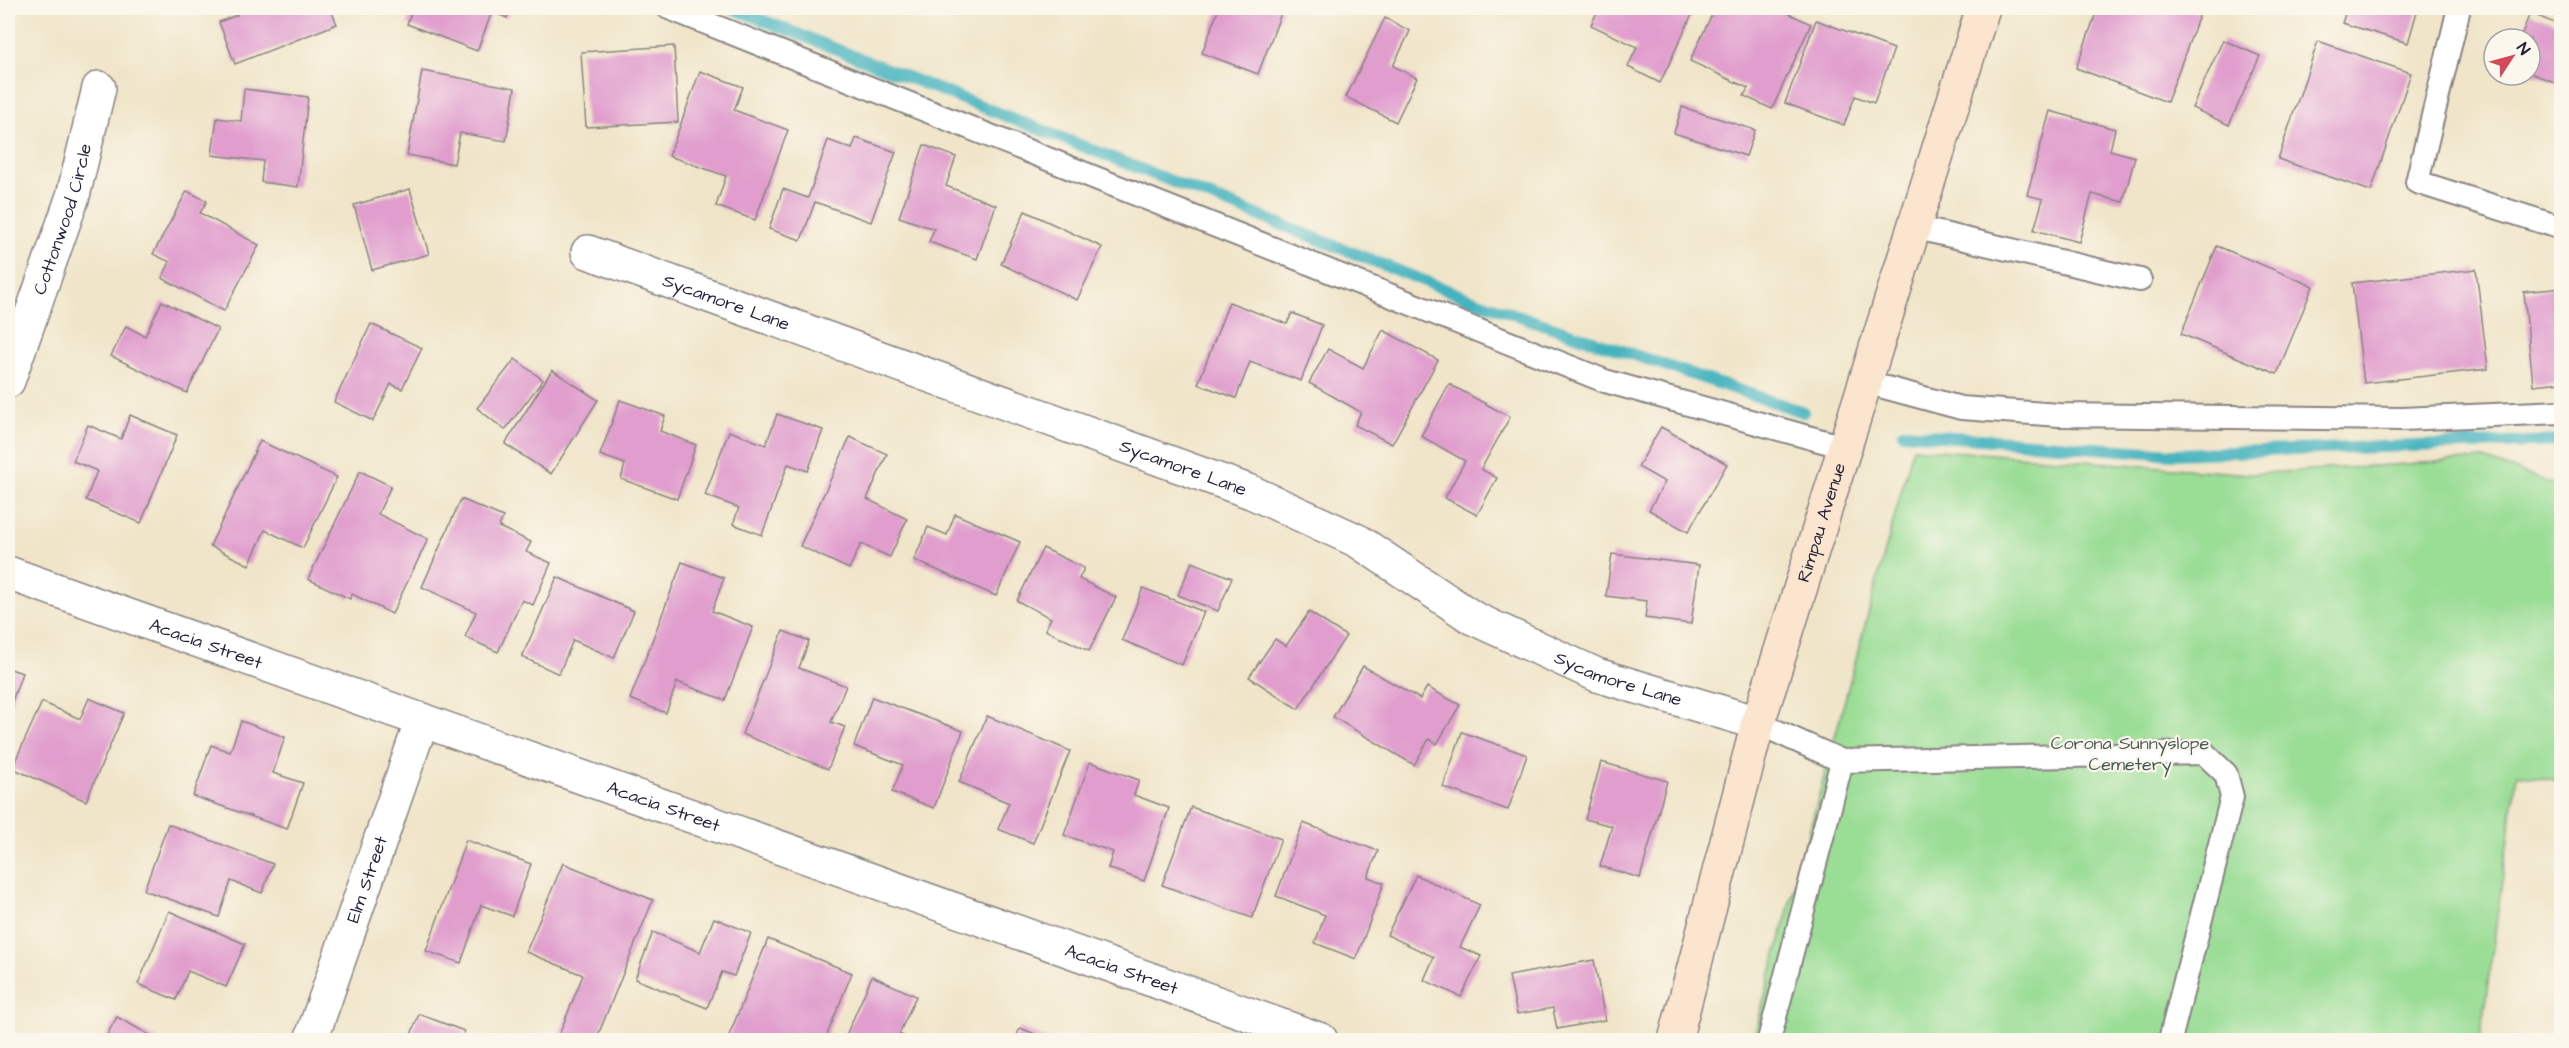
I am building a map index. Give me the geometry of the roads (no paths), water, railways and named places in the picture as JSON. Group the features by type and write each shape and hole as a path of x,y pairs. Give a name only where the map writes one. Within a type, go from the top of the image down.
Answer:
{"main road":[{"name":"Rimpau Avenue","path":"1675,1041 1758,723 1983,8"}],"street":[{"name":"Cottonwood Circle","path":"8,381 73,196 99,88"},
{"name":"Sycamore Lane","path":"588,252 1251,492 1358,541 1473,618 1597,675 1758,723"},
{"name":"Acacia Street","path":"8,573 1321,1041"},
{"name":"Elm Street","path":"311,1041 422,720"}],"lane":[{"path":"669,8 1605,381 1844,447"},
{"path":"2459,8 2417,182 2562,228"},
{"path":"1913,227 2140,280"},
{"path":"1864,382 1961,408 2060,415 2402,419 2562,412"},
{"path":"1758,723 1842,761 2204,753 2226,774 2232,797 2170,1041"},
{"path":"1769,1041 1842,761"}],"waterway":[{"path":"732,8 1475,301 1803,412"},
{"path":"1903,433 2172,454 2562,441"}],"park label":[{"name":"Corona Sunnyslope Cemetery","path":"2130,753"}]}
